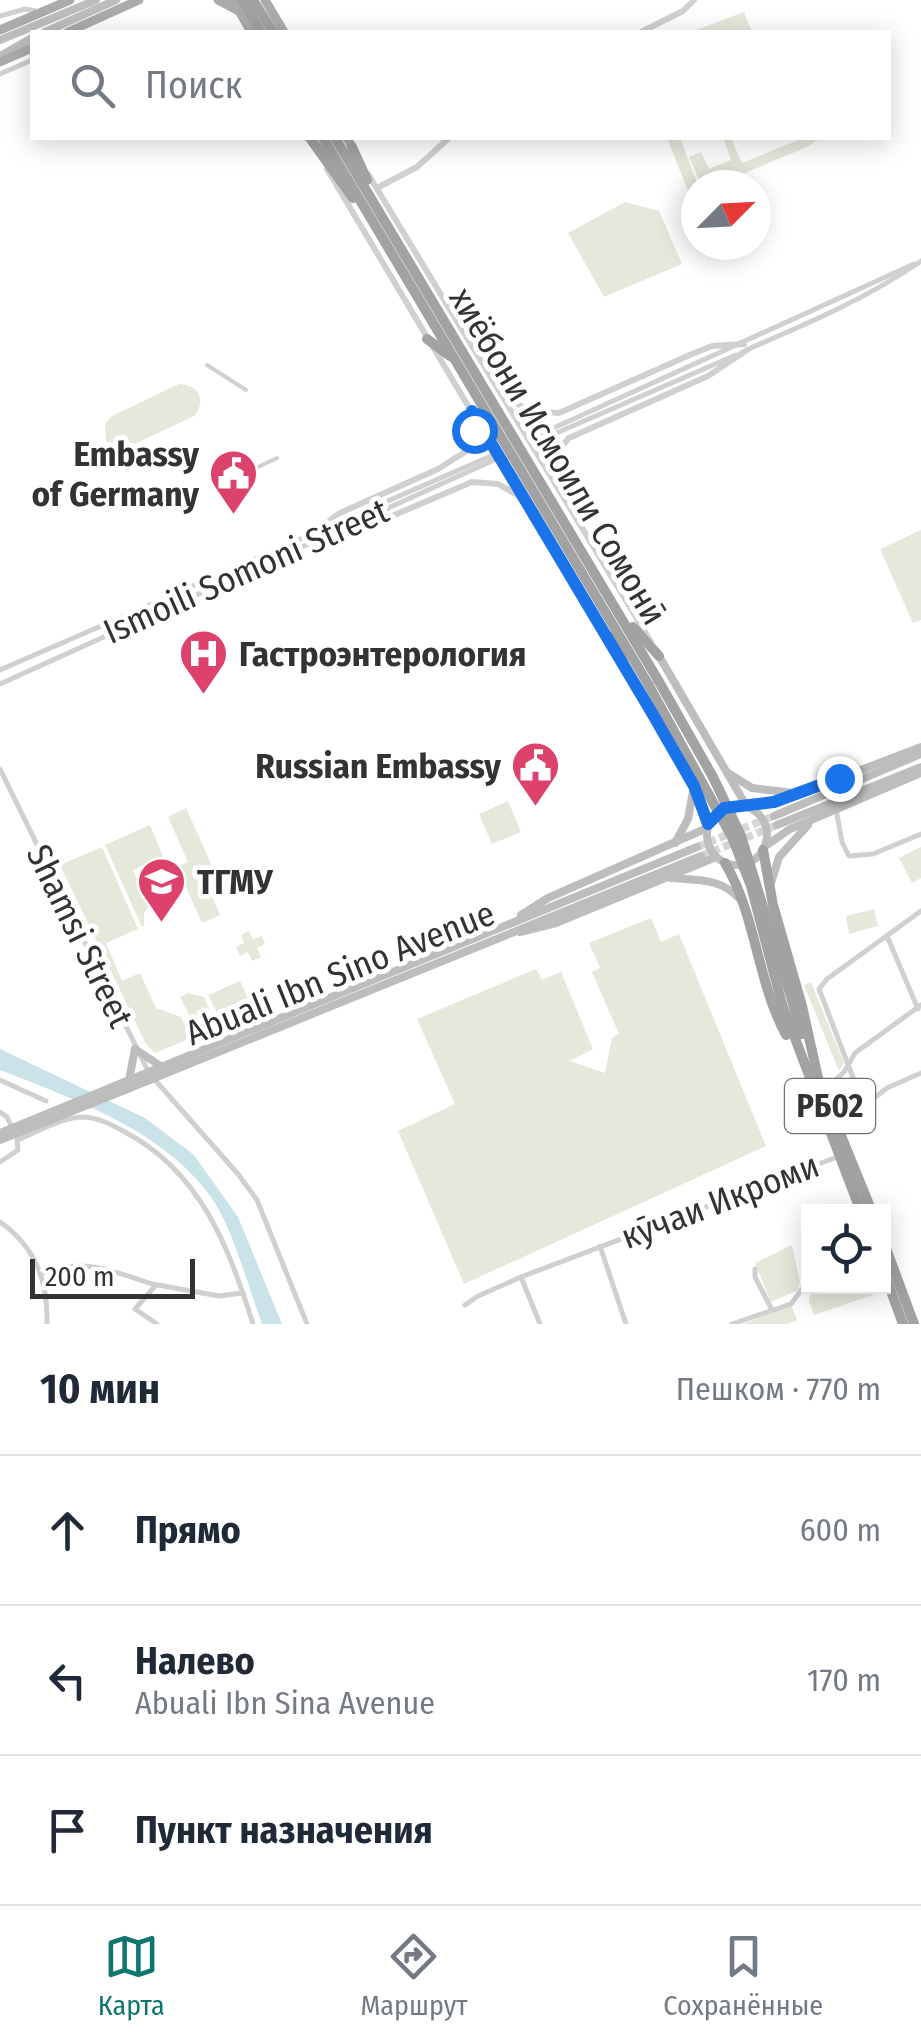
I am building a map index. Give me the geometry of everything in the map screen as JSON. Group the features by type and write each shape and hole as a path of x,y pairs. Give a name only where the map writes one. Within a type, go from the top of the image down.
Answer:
{"highway":[{"path":"253,0 271,30"},
{"path":"240,5 259,30"},
{"path":"310,140 341,184 376,216"},
{"path":"324,140 376,216"},
{"name":"хиёбони Исмоили Сомонӣ","path":"336,140 376,216 611,610"},
{"path":"349,142 376,216"},
{"path":"456,323 459,355"},
{"path":"427,338 459,355"},
{"path":"611,610 659,656"},
{"path":"611,610 626,670"},
{"path":"611,610 653,682 732,838 787,1002"},
{"name":"РБ02","path":"764,848 770,888 818,1078"},
{"name":"РБ02","path":"721,860 741,900 779,1021 803,1061"},
{"name":"РБ02","path":"787,1002 803,1061 858,1204"},
{"name":"РБ02","path":"787,1002 869,1204"},
{"path":"891,1262 912,1321"},
{"path":"891,1284 912,1321"}],"main road":[{"path":"0,30 70,0"},
{"path":"0,40 96,0"},
{"path":"49,30 116,0"},
{"path":"72,30 138,0"},
{"path":"218,0 240,5"},
{"path":"232,0 240,5 250,30"},
{"path":"266,0 283,30"},
{"path":"0,59 30,39"},
{"path":"0,59 30,49"},
{"path":"659,656 724,770 764,824 764,848"},
{"path":"626,670 694,786 708,826 708,844 721,860"},
{"path":"512,928 548,898 675,843 708,826 724,808 748,807 800,794 921,750"},
{"path":"921,750 776,821 921,770"},
{"path":"724,770 752,788 800,794"},
{"path":"512,928 532,931 721,860 742,865 750,862 790,829 921,770"},
{"path":"675,843 688,819 694,786"},
{"path":"770,888 779,856 814,819"},
{"name":"Abuali Ibn Sino Avenue","path":"0,1137 512,928 697,846"},
{"name":"Abuali Ibn Sino Avenue","path":"151,1075 162,1066 701,856"},
{"path":"666,878 727,885 741,900"},
{"path":"125,1084 135,1048 162,1066"}],"street":[{"path":"645,30 684,11 694,0"},
{"path":"0,14 26,9 40,13"},
{"path":"0,74 30,61"},
{"path":"310,140 626,670"},
{"path":"376,188 416,166 446,140"},
{"path":"349,142 659,656"},
{"path":"555,480 558,452 569,438 708,376 745,347 906,265 919,262"},
{"path":"537,439 745,347 831,314 908,272 919,262"},
{"path":"827,304 831,314"},
{"path":"498,387 530,411 559,413 714,346 745,347"},
{"path":"208,365 246,390"},
{"path":"320,529 340,514 438,469 468,450 474,430 472,411"},
{"path":"252,470 276,458"},
{"name":"Ismoili Somoni Street","path":"0,670 492,458"},
{"path":"322,538 352,534 472,482 498,484 524,498"},
{"name":"Ismoili Somoni Street","path":"0,684 322,538 391,502"},
{"path":"232,567 236,576"},
{"name":"Shamsi Street","path":"0,769 135,1048 151,1075 257,1200 308,1324"},
{"path":"836,810 849,856 873,854 921,834"},
{"path":"921,911 821,983 821,994 864,1106 887,1088 921,1072"},
{"path":"824,1090 844,1072 855,1053 919,1007 887,936"},
{"path":"0,1080 46,1101"},
{"path":"0,1112 7,1116 18,1150 0,1162"},
{"path":"17,1140 66,1120 87,1117 113,1125 140,1141 200,1197 222,1236 253,1324"},
{"name":"кӯчаи Икроми","path":"465,1305 521,1277 840,1156"},
{"path":"0,1222 25,1244 41,1274 47,1324"},
{"path":"600,1246 626,1324"},
{"path":"41,1274 72,1264 219,1296 243,1293"},
{"path":"755,1268 755,1277 770,1308"},
{"path":"521,1277 540,1324"},
{"path":"156,1285 135,1309 157,1324"},
{"path":"732,1324 797,1300 801,1293"}],"shaded area":[{"path":"744,12 751,30 696,30"},
{"path":"668,140 681,140 692,170 681,170 681,173"},
{"path":"724,140 732,140 742,163 798,140 818,140 752,170 695,170 689,157 701,152 709,169 731,160"},
{"path":"625,202 659,211 682,264 604,297 568,233"},
{"path":"179,384 192,387 199,394 200,405 194,416 126,448 115,448 106,441 105,424 112,416"},
{"path":"921,530 921,620 913,623 880,549"},
{"path":"508,801 521,832 492,844 479,814"},
{"path":"186,808 222,888 211,894 220,915 202,923 177,867 188,862 168,817"},
{"path":"150,825 163,856 133,870 149,906 142,927 105,845"},
{"path":"102,847 138,929 106,943 122,981 140,973 156,1008 181,1017 191,1038 155,1053 146,1044 60,865"},
{"path":"921,847 921,878 912,883 899,858"},
{"path":"874,909 878,926 849,934 846,916"},
{"path":"651,918 661,942 679,934 766,1146 464,1284 398,1131 455,1104 417,1019 536,969 542,980 561,972 593,1049 570,1061 605,1073 612,1038 619,1034 592,972 600,968 589,943"},
{"path":"249,931 253,939 262,936 265,944 257,948 261,957 252,961 248,952 240,956 236,947 244,943 241,935"},
{"path":"240,981 254,1011 222,1024 208,995"},
{"path":"811,982 844,1063 839,1071 804,985"},
{"path":"188,993 204,997 217,1027 199,1034 180,997"},
{"path":"792,1245 800,1282 798,1290 771,1302 755,1263"},
{"path":"810,1294 873,1295 814,1315"},
{"path":"791,1305 797,1320 788,1324 743,1324"}],"water":[{"path":"0,1049 145,1118 194,1155 238,1217 282,1324 262,1324 223,1218 185,1167 137,1131 0,1070"}],"tunnel":[{"path":"697,847 774,816"},
{"path":"701,856 777,825"}],"place":[{"name":"Embassy of Germany","path":"234,516"},
{"name":"Гастроэнтерология","path":"204,696"},
{"name":"Russian Embassy","path":"536,808"},
{"name":"ТГМУ","path":"162,924"}],"route":[{"path":"474,430 472,411 694,786 708,824 724,808 774,802 839,778"}]}
